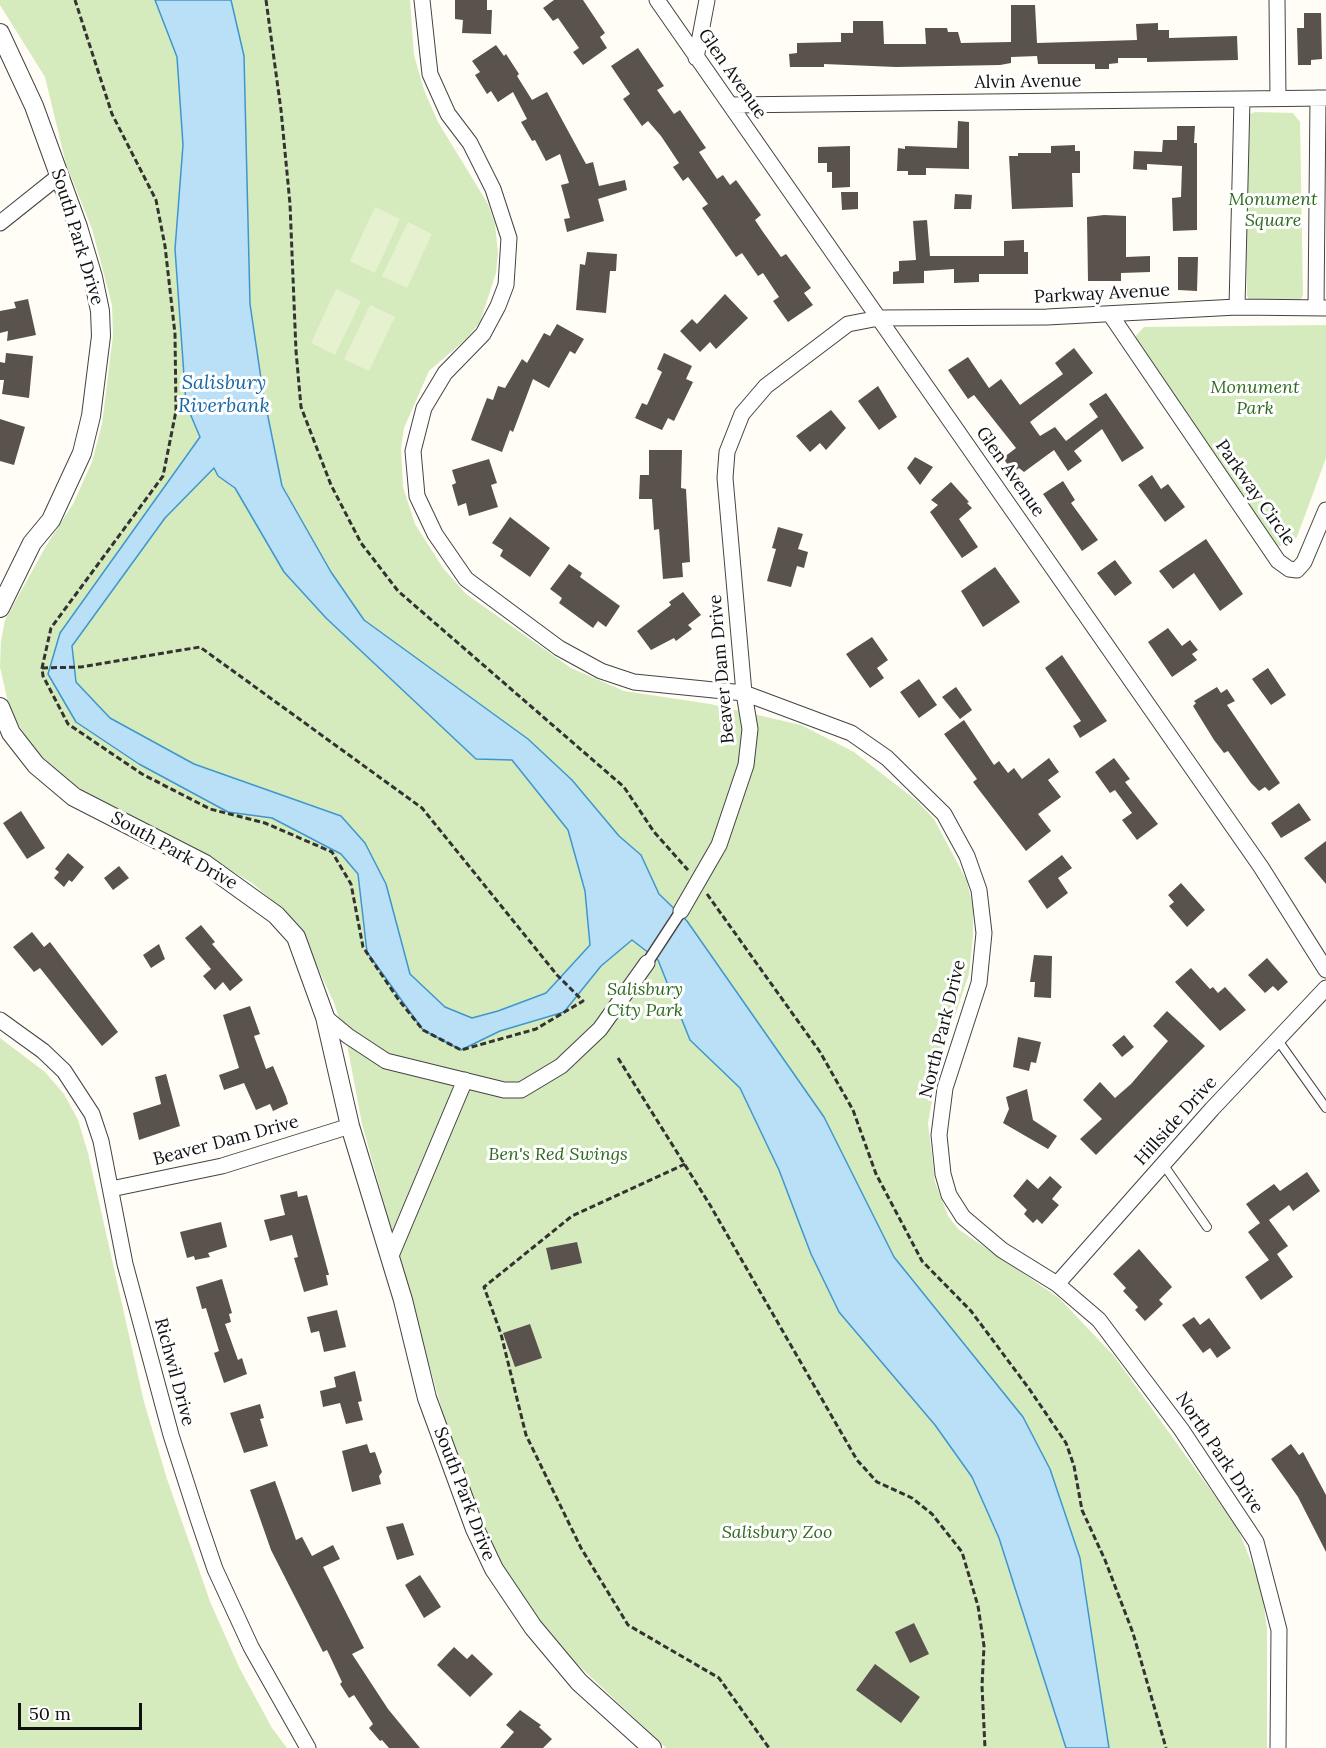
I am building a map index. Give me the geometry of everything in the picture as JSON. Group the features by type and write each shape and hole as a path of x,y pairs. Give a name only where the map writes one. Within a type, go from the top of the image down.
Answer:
{"street":[{"name":"North Park Drive","path":"422,0 430,74 448,114 470,143 498,198 509,238 506,285 488,324 483,334 445,373 424,408 413,452 417,496 435,534 466,579 560,648 601,670 634,682 744,693 850,733 887,758 944,814 967,856 979,890 984,933 978,983 945,1088 939,1135 943,1174 949,1195 963,1217 1002,1250 1057,1284 1099,1320 1181,1429 1256,1542 1279,1630 1278,1748"},
{"name":"Glen Avenue","path":"657,0 1261,867 1326,970"},
{"path":"696,58 707,0"},
{"path":"1277,0 1278,98"},
{"name":"South Park Drive","path":"0,33 34,106 93,277 100,311 98,374 82,453 51,519 32,543 0,606"},
{"path":"1321,307 1322,98"},
{"name":"Alvin Avenue","path":"730,105 1322,98"},
{"path":"1237,307 1242,99"},
{"path":"0,223 58,176"},
{"name":"Parkway Avenue","path":"879,318 1047,317 1237,307 1321,307"},
{"name":"Parkway Circle","path":"1110,314 1278,561 1289,569 1297,570 1304,562 1326,510"},
{"name":"Beaver Dam Drive","path":"325,1017 348,1036 386,1061 504,1090 520,1090 561,1066 600,1029 647,963 699,883 719,845 746,765 750,729 744,693 725,478 727,452 742,414 766,386 848,324 879,318"},
{"name":"South Park Drive","path":"0,707 11,733 36,765 74,796 205,864 276,915 296,937 325,1017 350,1126 390,1258 427,1398 461,1493 494,1569 533,1627 579,1682 652,1748"},
{"name":"Hillside Drive","path":"1057,1284 1163,1164 1326,988"},
{"name":"Richwil Drive","path":"0,1020 43,1051 64,1071 80,1092 101,1141 125,1264 171,1435 215,1569 269,1683 308,1748"},
{"path":"390,1258 465,1080"},
{"name":"Beaver Dam Drive","path":"111,1190 222,1166 350,1126"}],"lane":[{"path":"1277,1039 1326,1108"},
{"path":"1163,1164 1207,1227"}],"path":[{"path":"42,668 81,667 200,647 422,808 557,975 583,1001 536,1029 461,1050 423,1030 398,999 363,947 351,884 332,852 265,823 210,809 142,774 68,724 43,676 42,668 51,628 163,476 176,411 175,334 165,246 156,200 112,114 75,0"},
{"path":"266,0 281,110 290,204 296,351 301,407 331,485 361,543 398,591 624,787 654,832 699,883 820,1052 853,1110 876,1174 922,1261 971,1311 1066,1443 1074,1466 1082,1510 1106,1560 1133,1633 1166,1748"},
{"path":"618,1058 685,1164 857,1460 877,1482 912,1498 932,1514 962,1551 976,1597 984,1646 982,1686 985,1748"},
{"path":"685,1164 572,1216 484,1287 501,1334 526,1435 581,1548 616,1606 628,1625 720,1678 769,1748"}],"green space":[{"name":"Salisbury City Park","path":"0,0 410,0 414,55 424,90 438,122 488,204 495,224 498,253 496,273 480,322 466,339 429,371 404,428 401,448 403,487 415,524 443,568 466,594 571,668 624,691 710,704 801,725 854,752 917,801 934,819 967,881 973,908 969,974 938,1067 928,1123 935,1182 948,1216 958,1229 1059,1298 1114,1356 1237,1527 1261,1586 1267,1629 1267,1748 666,1748 555,1643 502,1567 454,1453 362,1124 346,1039 334,1003 303,935 280,907 252,883 222,865 75,790 32,746 10,711 0,667 5,620 46,546 73,504 92,462 102,424 113,335 112,305 92,229 66,164 45,77 0,5"},
{"name":"Monument Square","path":"1255,112 1293,113 1300,122 1303,295 1300,301 1249,300 1247,295 1244,125 1248,115"},
{"path":"375,207 400,219 375,273 350,261"},
{"path":"408,222 432,234 407,288 382,276"},
{"path":"336,289 361,301 335,355 311,343"},
{"path":"370,305 395,317 369,371 344,359"},
{"name":"Monument Park","path":"1326,325 1326,458 1297,537 1285,546 1278,546 1270,543 1134,338 1144,327"},
{"path":"0,1038 45,1072 64,1094 78,1120 88,1153 144,1402 167,1479 211,1604 240,1669 272,1728 287,1748 0,1748"}],"water":[{"name":"Salisbury Riverbank","path":"155,0 231,0 244,56 250,304 263,392 282,486 331,572 364,620 528,739 572,780 619,836 641,855 659,894 687,921 824,1117 894,1257 1023,1417 1050,1469 1080,1558 1109,1748 1066,1748 999,1538 972,1477 935,1425 839,1312 811,1254 779,1170 740,1088 690,1040 658,960 632,940 601,966 564,1012 500,1031 461,1050 423,1030 367,952 358,874 341,854 272,818 228,812 139,764 76,722 48,674 60,633 200,437 186,404 175,249 183,145 177,57","holes":["214,468 218,476 235,488 284,572 326,618 476,759 512,760 568,830 585,891 590,945 546,993 472,1018 445,1007 410,974 386,884 365,843 341,816 194,764 110,718 76,682 72,646 165,518"]}],"building":[{"path":"455,0 487,0 487,10 492,10 491,34 462,33 463,20 455,19"},
{"path":"554,0 583,0 605,33 600,37 607,48 583,65 573,52 579,48 558,18 553,21 543,8"},
{"path":"1011,5 1035,5 1037,43 1137,40 1136,24 1158,23 1158,30 1169,30 1169,38 1237,36 1238,60 1147,62 1147,58 1118,58 1118,63 1109,64 1109,69 1095,69 1095,64 1038,64 1037,56 1011,57 1011,63 1000,65 896,67 824,64 824,67 790,67 789,54 797,53 797,43 841,42 841,33 853,33 853,21 883,21 884,44 926,44 925,28 947,28 948,32 958,32 961,43 1011,42"},
{"path":"1304,13 1321,13 1322,59 1311,60 1311,65 1298,65 1297,28 1304,28"},
{"path":"496,45 504,56 506,54 532,100 547,92 586,164 593,162 599,186 625,180 627,190 598,199 604,221 567,232 564,219 570,218 561,185 569,183 560,154 546,161 535,140 532,141 521,122 527,119 513,92 498,102 491,91 487,94 475,75 480,72 472,61"},
{"path":"638,48 664,86 657,90 674,114 680,110 706,148 699,152 717,179 723,175 730,185 736,180 761,215 755,220 763,232 781,257 786,254 811,288 804,293 813,305 788,322 773,301 779,297 763,273 758,276 742,253 736,257 702,208 708,204 688,177 683,181 673,167 679,163 661,136 648,121 642,126 623,99 630,94 611,66"},
{"path":"958,121 969,122 969,169 926,168 926,175 908,175 908,171 897,171 898,148 905,149 905,146 957,148"},
{"path":"1177,126 1195,126 1197,230 1173,231 1172,198 1181,197 1182,166 1147,164 1147,170 1133,169 1134,151 1162,152 1163,140 1177,140"},
{"path":"1075,145 1075,151 1080,151 1080,173 1072,173 1073,207 1012,209 1009,156 1018,156 1018,153 1051,153 1051,146"},
{"path":"850,146 850,187 832,188 832,172 827,172 827,163 818,163 818,147"},
{"path":"841,192 858,192 858,209 842,210"},
{"path":"955,194 972,195 971,209 954,209"},
{"path":"1126,216 1126,257 1150,256 1150,272 1121,273 1121,281 1088,281 1087,217"},
{"path":"927,220 930,256 1004,256 1004,241 1024,240 1024,252 1028,252 1028,274 979,274 979,282 954,283 954,269 924,271 924,283 893,284 893,272 899,271 899,261 916,260 913,221"},
{"path":"587,252 617,254 616,271 610,271 606,313 576,310 580,264 585,265"},
{"path":"1178,257 1198,257 1197,291 1178,290"},
{"path":"725,294 748,318 716,349 710,342 700,352 680,331 692,319 697,324"},
{"path":"28,299 36,335 7,341 8,331 0,333 0,311 16,308 14,302"},
{"path":"557,324 584,339 575,354 570,351 549,388 533,379 513,432 510,430 502,452 471,440 487,398 493,400 498,386 505,388 522,359 527,363 544,333 550,336"},
{"path":"1074,348 1093,373 1030,422 1040,436 1055,427 1066,441 1098,417 1089,404 1106,393 1144,448 1122,462 1102,429 1074,451 1082,461 1068,471 1054,450 1024,472 1019,468 1013,472 1003,458 1016,448 974,395 968,399 948,370 968,357 989,388 1001,379 1020,405 1063,374 1055,363"},
{"path":"6,353 33,356 29,398 2,394 4,380 0,380 0,362 5,363"},
{"path":"664,353 692,366 686,379 693,382 674,421 668,418 662,430 635,418 642,403 647,405 662,372 657,369"},
{"path":"878,386 897,417 879,430 858,401"},
{"path":"831,410 846,428 826,450 820,443 810,452 796,436"},
{"path":"0,419 25,427 14,465 0,461"},
{"path":"649,450 682,450 681,488 686,489 690,562 682,563 683,577 663,579 659,529 654,530 652,499 639,499 640,475 649,475"},
{"path":"915,457 933,467 920,485 907,468"},
{"path":"489,459 497,483 491,485 498,507 469,516 466,503 458,506 452,485 456,483 452,470"},
{"path":"1152,475 1161,489 1168,484 1185,507 1165,522 1138,485"},
{"path":"1063,481 1075,500 1071,503 1098,540 1082,551 1043,494"},
{"path":"951,482 972,508 959,519 978,547 962,558 930,512 938,505 931,500"},
{"path":"510,517 550,548 530,577 500,556 503,550 492,543"},
{"path":"778,527 803,534 798,549 808,552 804,568 797,566 791,587 767,581 776,549 772,548"},
{"path":"1206,539 1243,594 1220,611 1194,573 1173,589 1159,571"},
{"path":"1115,560 1132,583 1115,596 1097,573"},
{"path":"569,564 582,573 580,577 620,606 606,627 598,621 593,628 559,603 562,598 550,589"},
{"path":"995,567 1020,602 983,627 961,591"},
{"path":"683,592 701,615 688,625 692,629 676,641 674,638 651,650 637,631 671,605 669,602"},
{"path":"1168,628 1182,646 1190,640 1198,650 1192,654 1197,660 1172,677 1148,642"},
{"path":"872,637 888,660 877,668 884,678 870,688 846,654"},
{"path":"1062,655 1107,721 1080,738 1073,726 1081,721 1045,668"},
{"path":"1268,668 1286,695 1271,705 1252,679"},
{"path":"919,679 937,705 919,718 900,692"},
{"path":"956,687 972,710 960,719 942,697"},
{"path":"1217,687 1221,693 1227,689 1235,701 1227,705 1280,783 1269,791 1265,787 1259,791 1228,751 1224,753 1193,706 1196,703 1194,701"},
{"path":"964,720 994,765 999,761 1008,773 1014,768 1022,779 1049,758 1059,772 1048,780 1061,797 1038,814 1051,831 1026,851 973,782 977,779 944,734"},
{"path":"1114,758 1130,779 1125,782 1158,824 1137,840 1122,820 1132,813 1115,790 1110,793 1095,772"},
{"path":"1299,803 1311,820 1281,838 1271,823"},
{"path":"21,811 45,848 27,859 3,823"},
{"path":"1326,841 1326,884 1304,858"},
{"path":"68,853 84,867 72,882 69,880 64,887 54,878 59,872 55,869"},
{"path":"1062,855 1072,868 1058,878 1068,893 1047,909 1028,881"},
{"path":"119,866 129,878 113,890 104,878"},
{"path":"1181,883 1205,910 1187,927 1169,906 1174,902 1168,895"},
{"path":"201,925 215,942 212,944 243,980 230,991 223,982 215,990 203,976 211,969 185,938"},
{"path":"32,932 44,947 50,942 118,1032 102,1046 40,968 34,972 13,947"},
{"path":"159,944 165,959 151,968 143,955"},
{"path":"1034,955 1052,956 1051,998 1034,997 1035,982 1030,982"},
{"path":"1267,958 1288,982 1278,991 1273,986 1265,993 1248,975"},
{"path":"1191,968 1210,989 1213,987 1218,993 1225,987 1246,1010 1220,1031 1175,982"},
{"path":"250,1006 260,1034 254,1036 266,1069 273,1066 288,1104 273,1111 270,1104 256,1110 244,1083 224,1090 219,1075 239,1068 223,1015"},
{"path":"1167,1011 1205,1046 1096,1155 1080,1139 1102,1119 1083,1100 1100,1082 1115,1098 1131,1084 1168,1041 1153,1026"},
{"path":"1124,1035 1134,1047 1122,1057 1112,1045"},
{"path":"1018,1037 1041,1042 1036,1063 1031,1062 1029,1071 1013,1067"},
{"path":"166,1074 180,1126 139,1140 133,1113 161,1104 155,1077"},
{"path":"1027,1089 1033,1120 1057,1136 1048,1149 1003,1123 1009,1109 1006,1097"},
{"path":"1307,1172 1320,1191 1293,1211 1289,1205 1269,1220 1288,1246 1277,1254 1293,1277 1261,1300 1245,1277 1269,1260 1248,1232 1260,1223 1246,1204 1274,1184 1280,1191"},
{"path":"1050,1176 1062,1187 1052,1199 1059,1205 1042,1224 1037,1219 1033,1223 1024,1214 1027,1210 1013,1196 1027,1179 1038,1189"},
{"path":"297,1191 298,1197 307,1195 329,1275 326,1275 328,1285 304,1292 294,1258 298,1257 292,1235 270,1241 264,1220 285,1215 280,1195"},
{"path":"221,1222 227,1247 208,1253 210,1257 195,1260 194,1256 187,1258 180,1232"},
{"path":"577,1242 582,1263 551,1270 546,1248"},
{"path":"1139,1249 1172,1287 1159,1300 1163,1304 1145,1321 1135,1310 1138,1307 1123,1291 1126,1288 1113,1274"},
{"path":"222,1279 232,1313 229,1314 231,1322 225,1324 238,1360 242,1358 247,1374 224,1383 214,1353 219,1351 206,1308 202,1309 196,1287"},
{"path":"337,1310 346,1347 324,1352 319,1331 311,1333 307,1317"},
{"path":"1194,1317 1200,1325 1209,1318 1231,1348 1217,1358 1210,1348 1203,1353 1182,1325"},
{"path":"530,1324 542,1358 515,1367 503,1333"},
{"path":"355,1371 362,1401 358,1402 363,1420 346,1424 340,1403 323,1407 320,1391 336,1387 334,1377"},
{"path":"260,1404 264,1418 260,1419 268,1446 244,1453 230,1413"},
{"path":"367,1444 370,1453 375,1452 382,1472 379,1476 381,1484 352,1492 342,1451"},
{"path":"1291,1444 1299,1455 1303,1452 1326,1495 1326,1552 1298,1497 1271,1459"},
{"path":"275,1481 296,1540 302,1537 312,1556 333,1545 340,1559 323,1567 364,1648 352,1654 388,1709 420,1748 389,1748 382,1740 380,1741 369,1728 373,1724 354,1695 349,1698 340,1684 342,1682 327,1650 323,1652 271,1550 250,1490"},
{"path":"403,1523 414,1555 397,1560 386,1527"},
{"path":"420,1575 441,1607 424,1618 405,1585"},
{"path":"914,1623 929,1654 910,1663 895,1632"},
{"path":"454,1647 467,1659 472,1654 493,1674 470,1697 437,1665"},
{"path":"875,1664 920,1697 901,1723 856,1690"},
{"path":"520,1710 541,1725 539,1727 552,1739 543,1748 500,1748 514,1732 506,1725"}],"park label":[{"name":"Ben's Red Swings","path":"558,1155"},
{"name":"Salisbury Zoo","path":"777,1533"}]}
